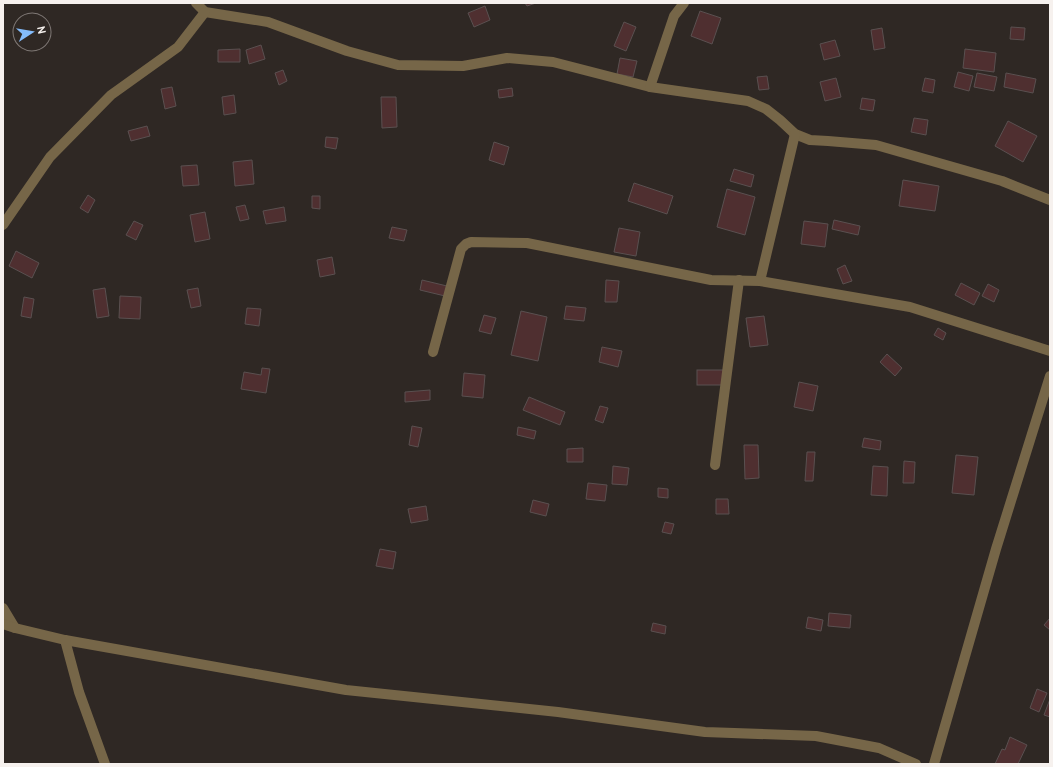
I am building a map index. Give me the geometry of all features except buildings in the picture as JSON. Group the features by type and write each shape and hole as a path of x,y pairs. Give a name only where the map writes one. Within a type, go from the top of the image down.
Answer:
{"street":[{"path":"196,3 205,12 268,22 347,51 398,65 463,66 507,58 553,62 650,88 748,101 766,109 795,134 810,140 876,145 1002,181 1050,200"},
{"path":"650,88 674,16 684,3"},
{"path":"3,226 50,157 111,95 178,47 205,12"},
{"path":"760,281 795,134"},
{"path":"433,352 461,249 466,244 471,242 527,243 711,280 760,281 910,307 1050,351"},
{"path":"715,465 739,280"},
{"path":"934,764 996,549 1050,376"},
{"path":"3,608 15,628"},
{"path":"3,624 65,640 346,690 558,712 705,732 816,736 879,748 916,764"},
{"path":"65,640 79,692 105,764"}]}
